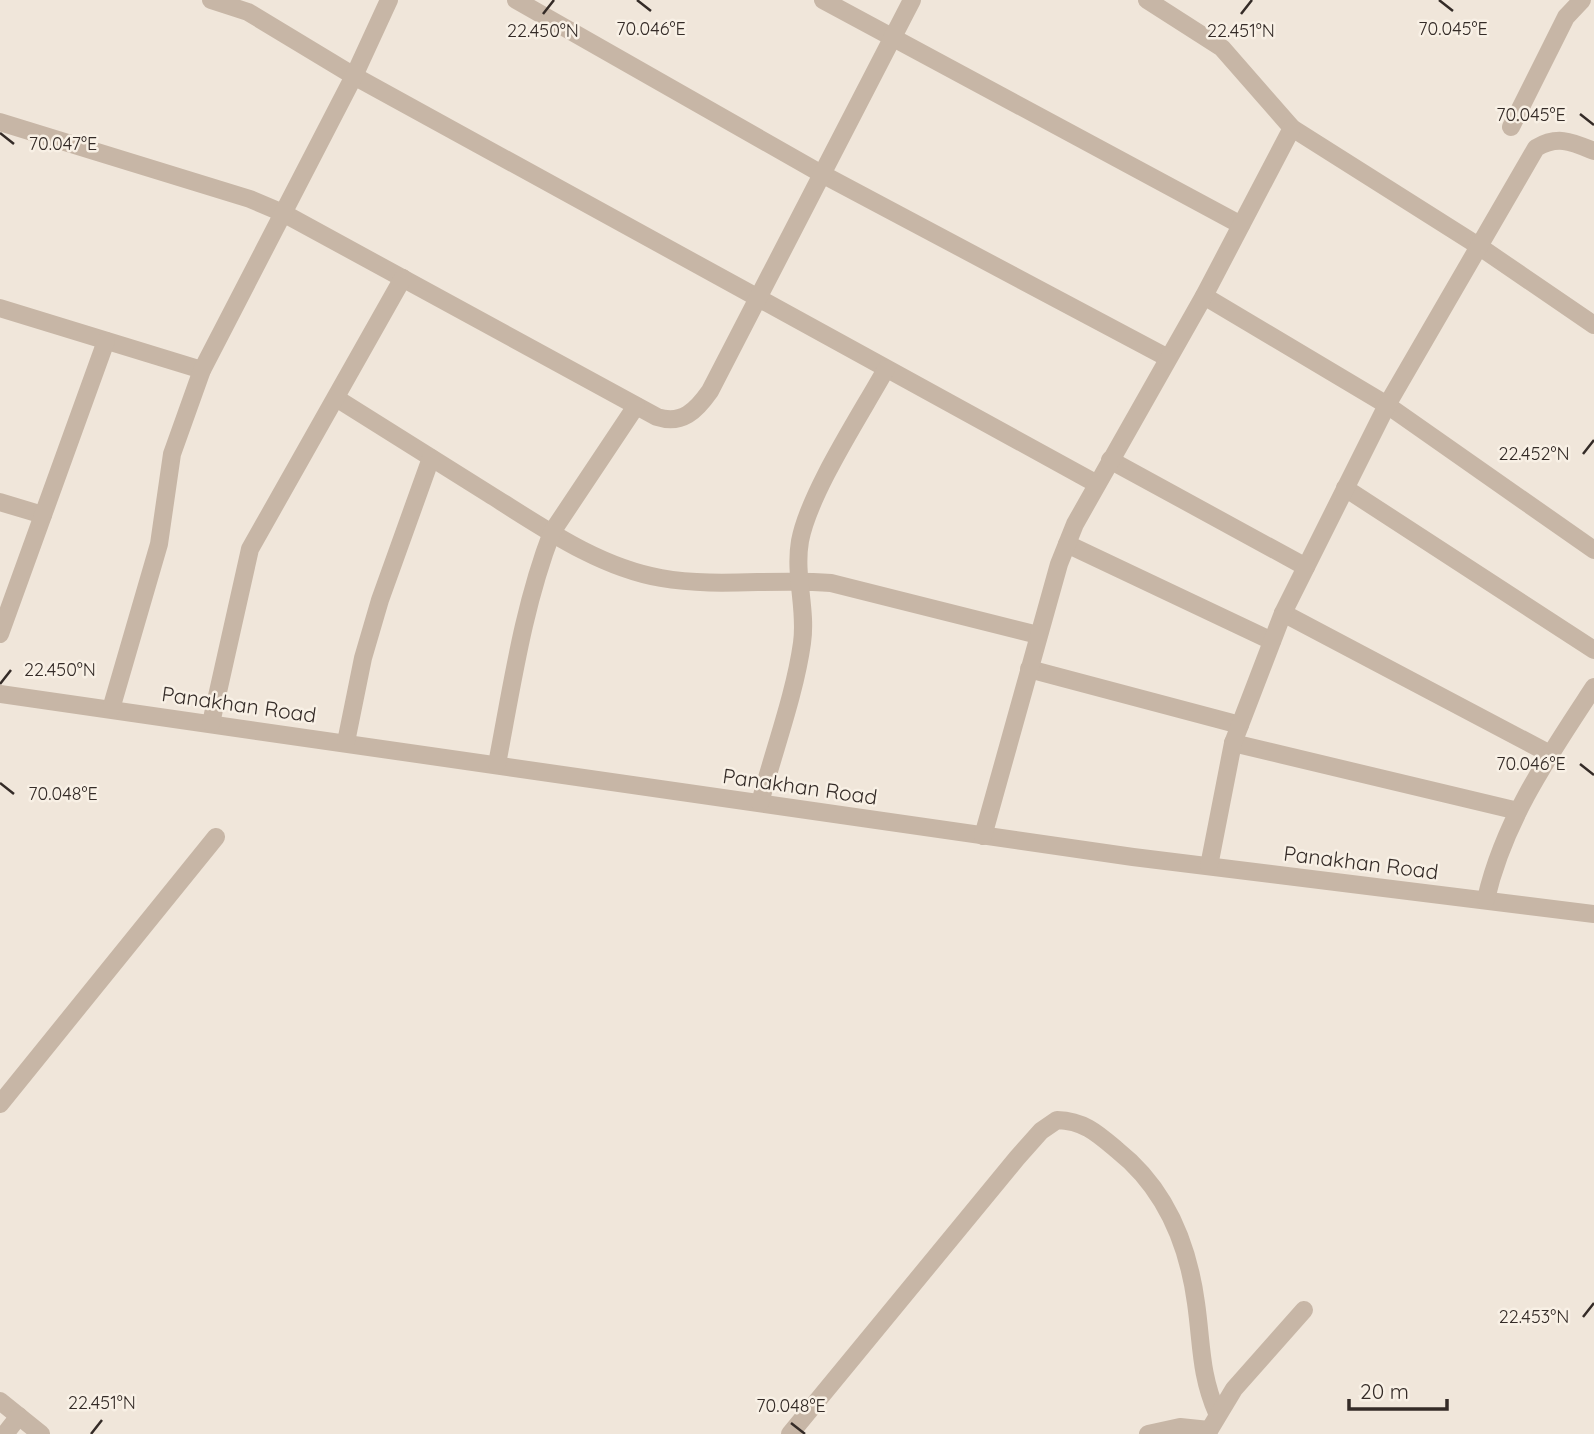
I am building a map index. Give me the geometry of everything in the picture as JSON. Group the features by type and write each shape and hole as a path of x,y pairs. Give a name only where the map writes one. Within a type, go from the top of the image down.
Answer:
{"street":[{"path":"211,0 248,12 354,76 1097,484"},
{"path":"111,709 159,544 172,454 202,370 354,76 389,0"},
{"path":"516,0 820,173 1168,358"},
{"path":"823,0 1241,225"},
{"path":"0,122 250,199 283,213 636,406 671,422 686,417 700,405 912,0"},
{"path":"1147,0 1222,48 1292,128 1477,245 1594,325"},
{"path":"1511,127 1566,18 1582,0"},
{"path":"983,836 1038,635 1067,544 1110,460 1204,296 1292,128"},
{"path":"1209,866 1233,743 1272,641 1283,613 1387,405 1477,245 1536,148 1549,140 1566,139 1594,151"},
{"path":"211,723 250,549 263,520 298,467 403,278"},
{"path":"1204,296 1387,405 1594,550"},
{"path":"0,308 202,370"},
{"path":"0,634 106,341"},
{"path":"760,803 802,642 803,607 798,580 800,541 810,513 886,369"},
{"path":"336,398 552,532 605,561 658,578 702,584 798,580 831,583 1038,635"},
{"path":"497,764 527,605 552,532 636,406"},
{"path":"346,742 363,658 380,600 432,458"},
{"path":"1110,460 1306,567"},
{"path":"1345,488 1594,650"},
{"path":"0,502 43,515"},
{"path":"1067,544 1272,641"},
{"path":"1283,613 1550,754"},
{"path":"1029,669 1240,725"},
{"path":"1486,899 1500,851 1518,811 1550,754 1594,687"},
{"name":"Panakhan Road","path":"0,694 983,836 1594,914"},
{"path":"1233,743 1518,811"},
{"path":"0,1104 216,837"},
{"path":"790,1434 1017,1158 1041,1130 1057,1120 1088,1126 1133,1162 1163,1199 1186,1263 1196,1302 1205,1385 1217,1413"},
{"path":"1149,1434 1180,1427 1208,1432 1217,1413 1257,1360 1304,1310"},
{"path":"0,1401 41,1434"},
{"path":"5,1434 19,1416"}]}
